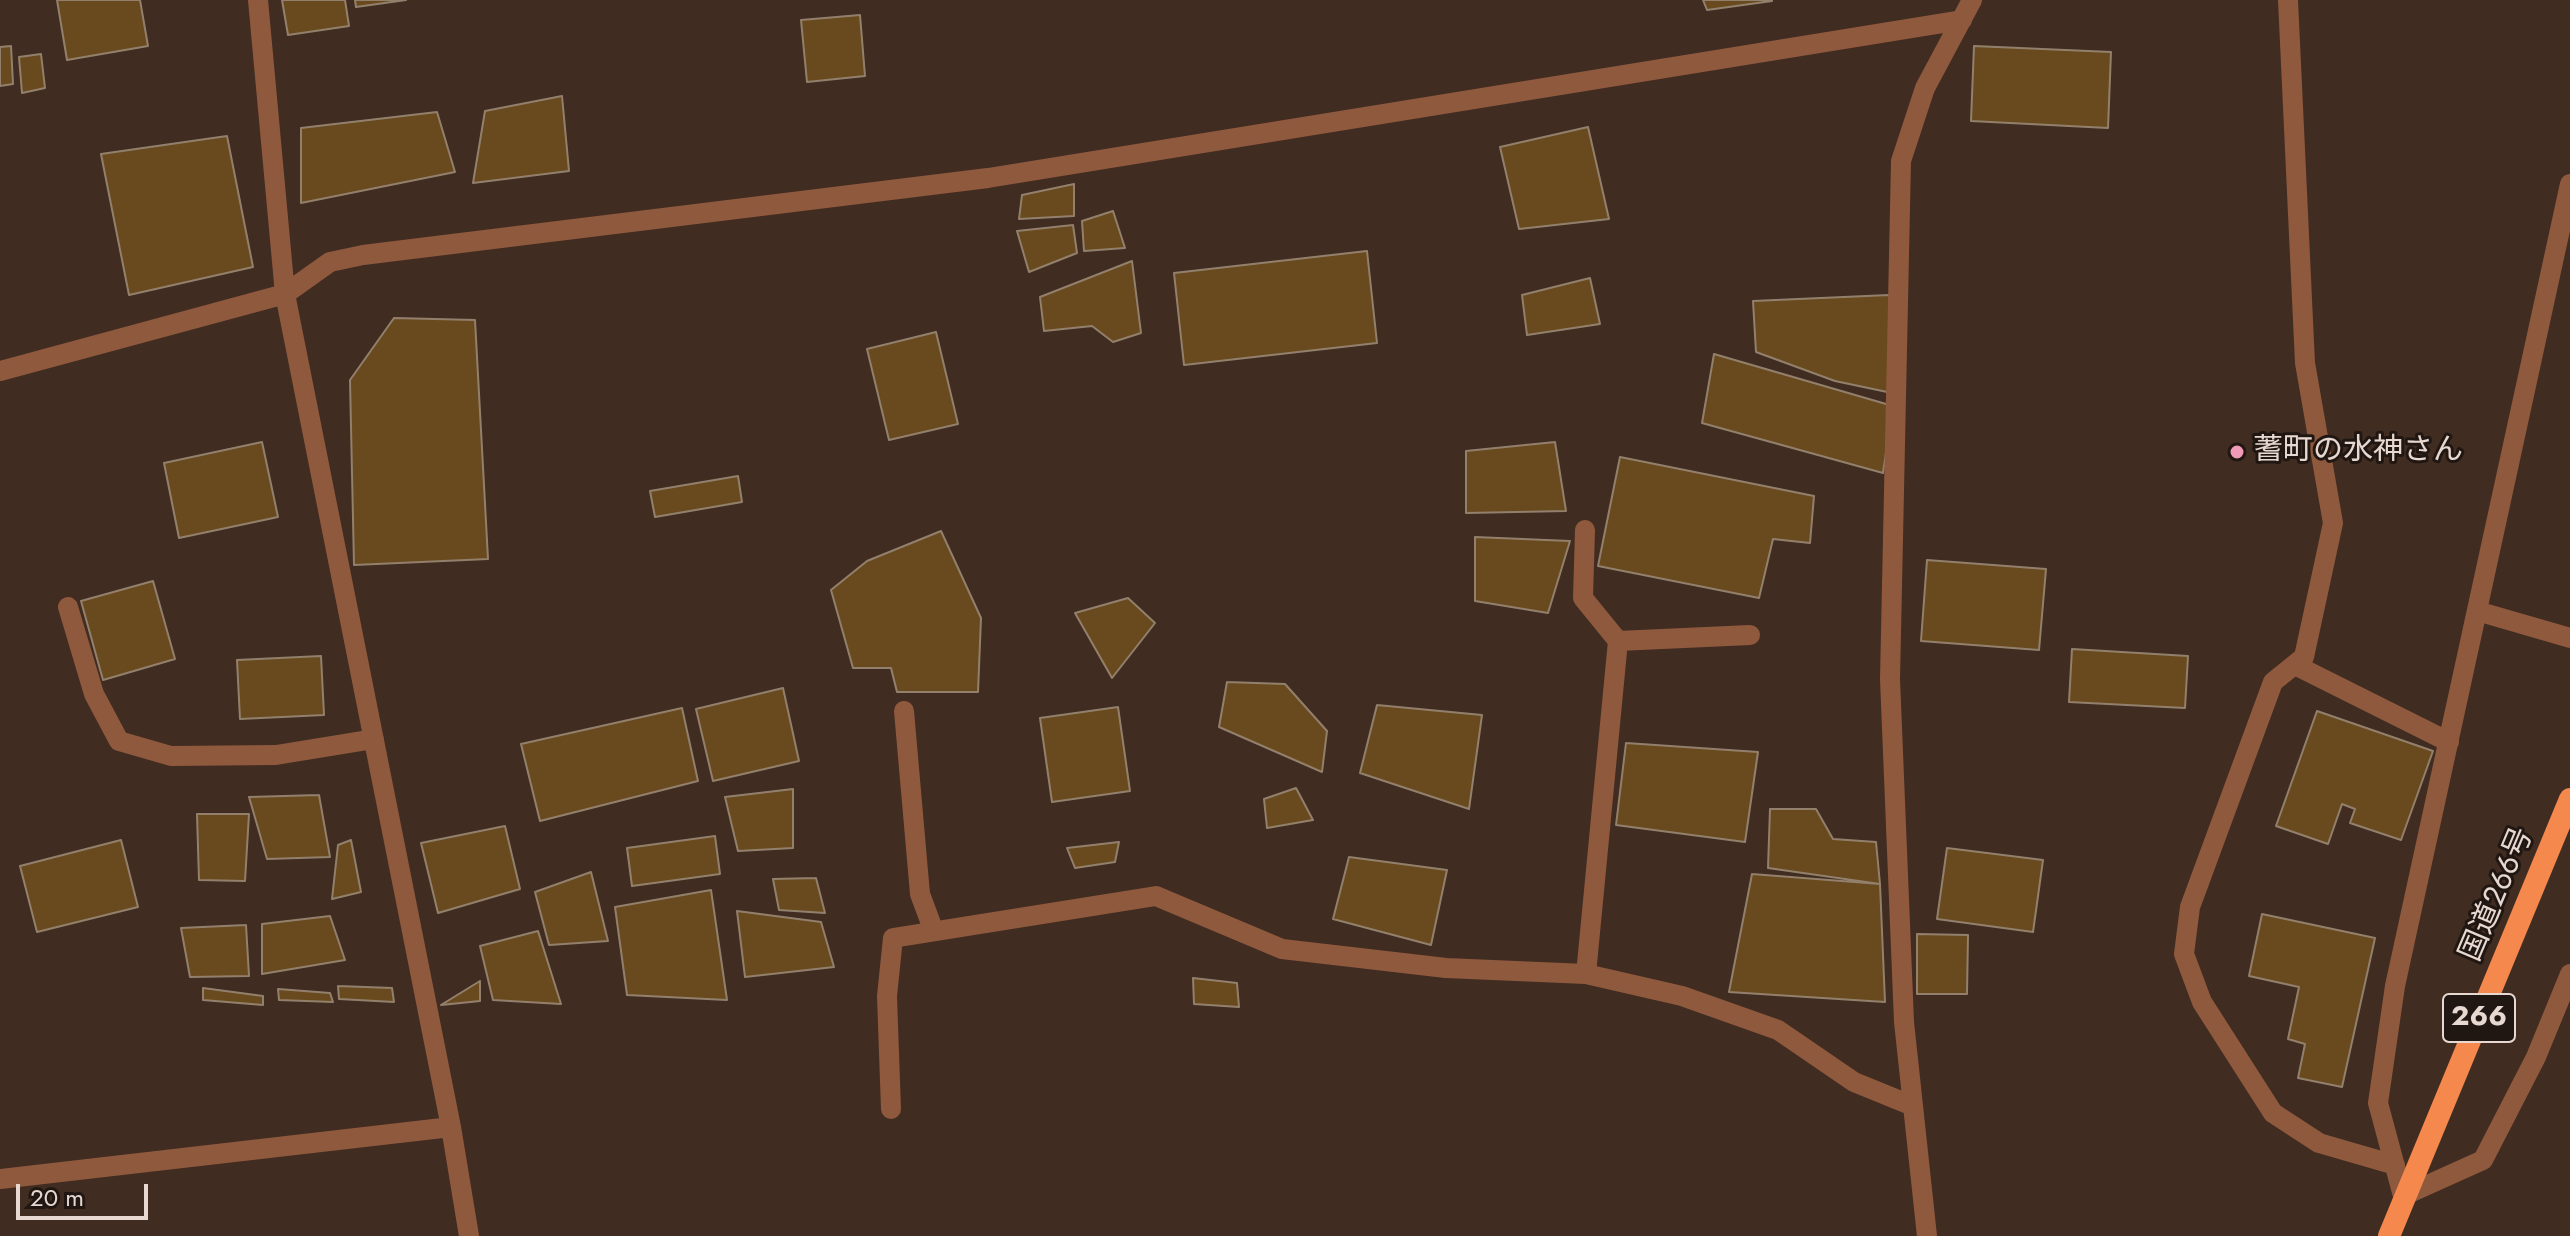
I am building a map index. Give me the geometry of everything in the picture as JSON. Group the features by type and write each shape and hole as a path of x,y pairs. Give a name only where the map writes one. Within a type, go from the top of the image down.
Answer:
{"highway":[{"name":"国道266号","path":"2389,1236 2570,799"}],"street":[{"path":"258,0 285,294 451,1127 469,1236"},
{"path":"1927,1236 1904,1022 1890,679 1901,161 1925,88 1972,0"},
{"path":"2288,0 2305,363 2333,523 2304,657 2273,682 2190,907 2184,954 2202,1002 2273,1113 2319,1143 2395,1165"},
{"path":"0,371 285,294 330,262 363,255 988,178 1962,20"},
{"path":"2570,184 2395,986 2378,1103 2403,1196 2483,1160 2536,1057 2570,974"},
{"path":"1585,530 1583,598 1618,641 1586,974"},
{"path":"68,607 94,694 119,741 171,756 276,755 374,739"},
{"path":"2477,611 2570,638"},
{"path":"1618,641 1750,635"},
{"path":"2295,665 2449,742"},
{"path":"904,711 920,894 933,929"},
{"path":"891,1109 887,996 893,938 933,929 1156,896 1282,949 1446,968 1586,974 1682,996 1778,1030 1854,1082 1913,1106"},
{"path":"0,1179 451,1127"}],"building":[{"path":"57,0 140,0 148,46 67,60"},
{"path":"282,0 345,0 349,26 288,35"},
{"path":"355,0 406,0 356,7"},
{"path":"1703,0 1772,0 1772,1 1707,10"},
{"path":"860,15 865,76 807,82 801,20"},
{"path":"11,46 13,84 0,86 0,47"},
{"path":"1974,46 2111,52 2108,128 1971,121"},
{"path":"41,54 45,88 22,93 19,57"},
{"path":"562,96 569,171 473,183 485,111"},
{"path":"437,112 455,172 301,203 301,128"},
{"path":"1588,127 1609,219 1519,229 1500,147"},
{"path":"227,136 253,267 129,295 101,154"},
{"path":"1074,184 1074,216 1019,219 1022,195"},
{"path":"1113,211 1125,248 1084,251 1082,221"},
{"path":"1073,225 1077,253 1029,272 1017,231"},
{"path":"1367,251 1377,343 1184,365 1174,273"},
{"path":"1132,261 1141,333 1113,342 1092,326 1044,331 1040,297"},
{"path":"1590,278 1600,324 1527,335 1522,295"},
{"path":"1889,295 1892,393 1835,381 1756,352 1753,301"},
{"path":"394,318 475,320 488,559 354,565 350,380"},
{"path":"936,332 958,424 889,440 867,349"},
{"path":"1714,354 1893,406 1883,473 1702,423"},
{"path":"262,442 278,517 179,538 164,463"},
{"path":"1555,442 1566,511 1466,513 1466,451"},
{"path":"1620,457 1814,496 1810,543 1773,539 1759,598 1598,566"},
{"path":"738,476 742,502 655,517 650,491"},
{"path":"941,531 981,618 978,692 897,692 891,668 853,668 831,590 867,561"},
{"path":"1475,537 1570,541 1548,613 1475,601"},
{"path":"1927,560 2046,569 2039,650 1921,641"},
{"path":"153,581 175,659 103,680 81,601"},
{"path":"1128,598 1155,623 1112,678 1075,613"},
{"path":"2072,649 2188,656 2185,708 2069,702"},
{"path":"321,656 324,715 240,719 237,660"},
{"path":"1227,682 1285,684 1327,731 1322,772 1219,727"},
{"path":"783,688 799,761 713,781 696,709"},
{"path":"1377,705 1482,715 1469,809 1360,773"},
{"path":"1118,707 1130,791 1052,802 1040,718"},
{"path":"682,708 698,781 540,821 521,744"},
{"path":"2317,711 2433,751 2401,840 2350,823 2355,809 2342,804 2328,844 2276,826"},
{"path":"1626,743 1758,752 1745,842 1616,825"},
{"path":"1296,788 1313,820 1267,828 1264,799"},
{"path":"793,789 793,848 738,851 725,797"},
{"path":"319,795 330,857 267,859 249,797"},
{"path":"1770,809 1816,809 1833,839 1876,842 1880,884 1768,868"},
{"path":"197,814 249,814 245,881 199,880"},
{"path":"505,826 520,889 438,913 421,843"},
{"path":"715,836 720,874 632,886 627,848"},
{"path":"121,840 138,907 37,932 20,866"},
{"path":"351,840 361,892 332,899 338,845"},
{"path":"1119,842 1115,862 1075,868 1067,848"},
{"path":"1947,848 2043,860 2033,932 1937,919"},
{"path":"1349,857 1447,870 1431,945 1333,919"},
{"path":"591,872 608,941 549,945 535,892"},
{"path":"1752,874 1880,884 1885,1002 1729,992"},
{"path":"816,878 825,913 779,910 773,879"},
{"path":"711,890 727,1000 627,995 615,907"},
{"path":"737,911 821,922 834,967 745,977"},
{"path":"2262,914 2375,938 2342,1087 2298,1078 2305,1044 2288,1039 2299,987 2249,976"},
{"path":"330,916 345,960 262,974 262,924"},
{"path":"246,925 249,976 190,977 181,928"},
{"path":"538,931 561,1004 493,1000 480,946"},
{"path":"1917,934 1968,935 1967,994 1917,994"},
{"path":"1193,978 1237,983 1239,1007 1194,1004"},
{"path":"480,981 480,1001 441,1005"},
{"path":"338,986 392,988 394,1002 339,999"},
{"path":"203,988 263,996 263,1005 203,1000"},
{"path":"278,989 330,993 333,1002 279,1000"}],"place":[{"name":"蓍町の水神さん","path":"2237,452"}]}
